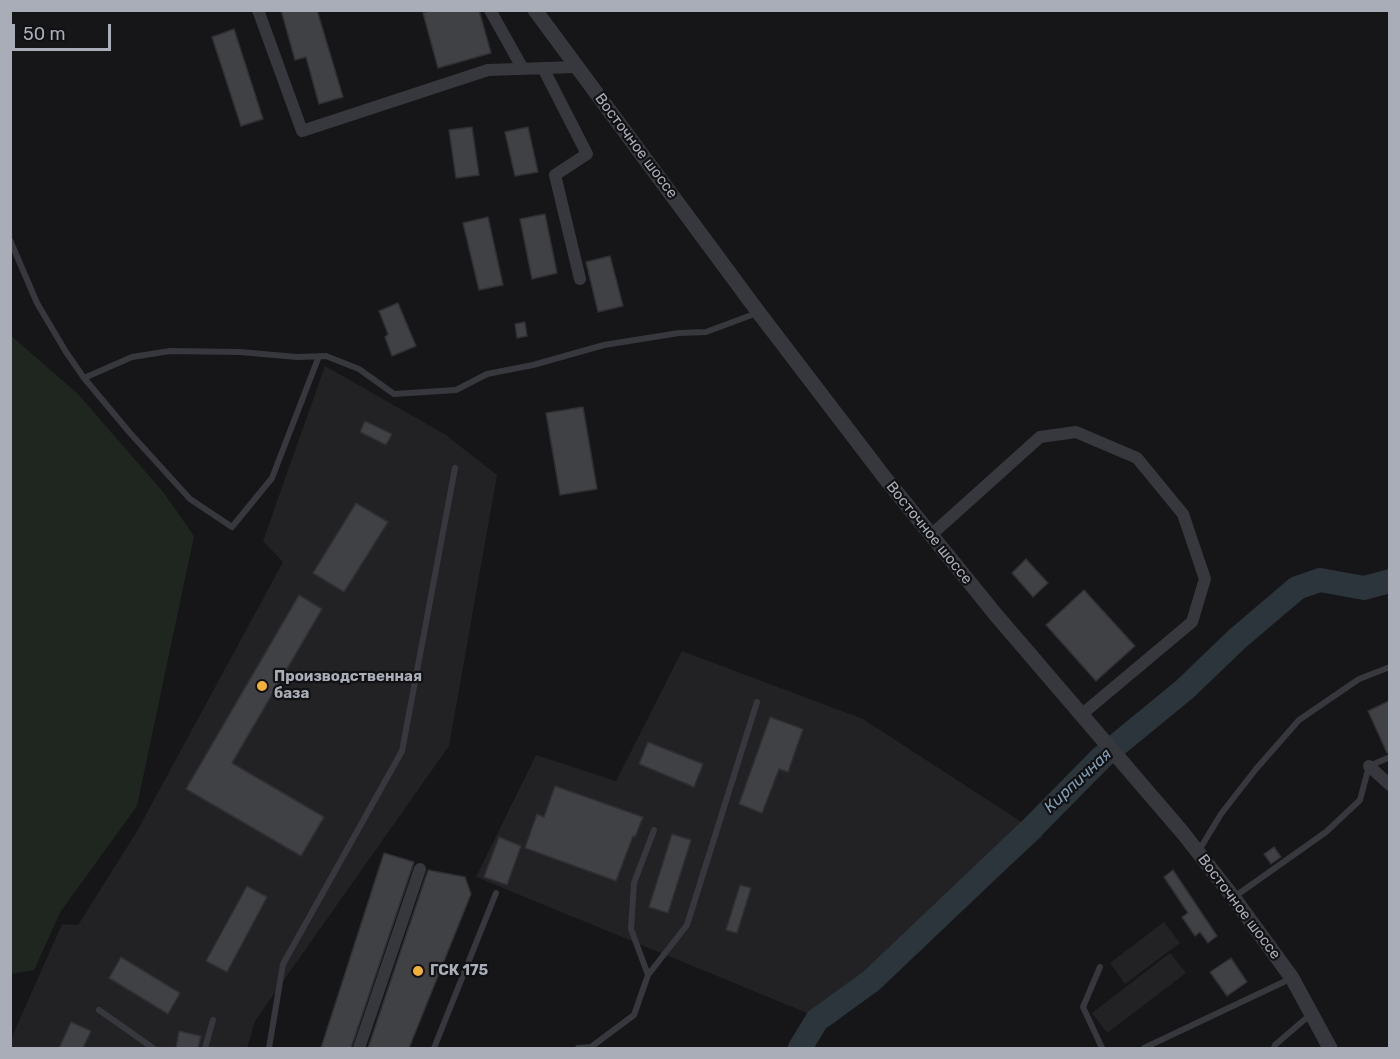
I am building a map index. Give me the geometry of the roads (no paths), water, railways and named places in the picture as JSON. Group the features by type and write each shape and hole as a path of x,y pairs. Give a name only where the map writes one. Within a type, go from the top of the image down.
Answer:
{"street":[{"path":"258,10 302,131 488,70 576,67"},
{"path":"490,10 524,69"},
{"name":"Восточное шоссе","path":"535,10 759,313 885,478 996,615 1127,767 1233,897 1292,978 1330,1048"},
{"path":"543,68 587,154 555,175 580,279"},
{"path":"931,535 1040,437 1076,432 1137,458 1183,514 1205,579 1192,622 1081,715"},
{"path":"1369,766 1389,786"},
{"path":"359,1048 420,869"}],"lane":[{"path":"10,240 37,303 84,378 190,499 232,527 272,478 319,356"},
{"path":"84,378 132,357 170,351 240,352 297,357 326,356 359,369 394,394 456,390 488,374 533,365 604,345 679,333 706,332 759,313"},
{"path":"269,1048 283,964 402,751 454,468"},
{"path":"1198,852 1221,814 1299,720 1359,679 1389,667"},
{"path":"578,1048 591,1047 634,1015 648,975 687,926 757,702"},
{"path":"1233,897 1326,832 1360,800 1369,766 1389,757"},
{"path":"648,975 631,929 634,884 654,830"},
{"path":"434,1048 496,893"},
{"path":"1100,967 1083,1007 1102,1048"},
{"path":"1144,1048 1292,978"},
{"path":"99,1010 153,1048"},
{"path":"1274,1048 1312,1013"},
{"path":"205,1048 213,1020"}],"waterway":[{"name":"Кирпичная","path":"800,1048 817,1020 871,981 1032,828 1101,758 1185,689 1237,639 1297,588 1320,580 1364,588 1390,581"}],"place":[{"name":"Производственная база","path":"262,686"},
{"name":"ГСК 175","path":"418,971"}]}
